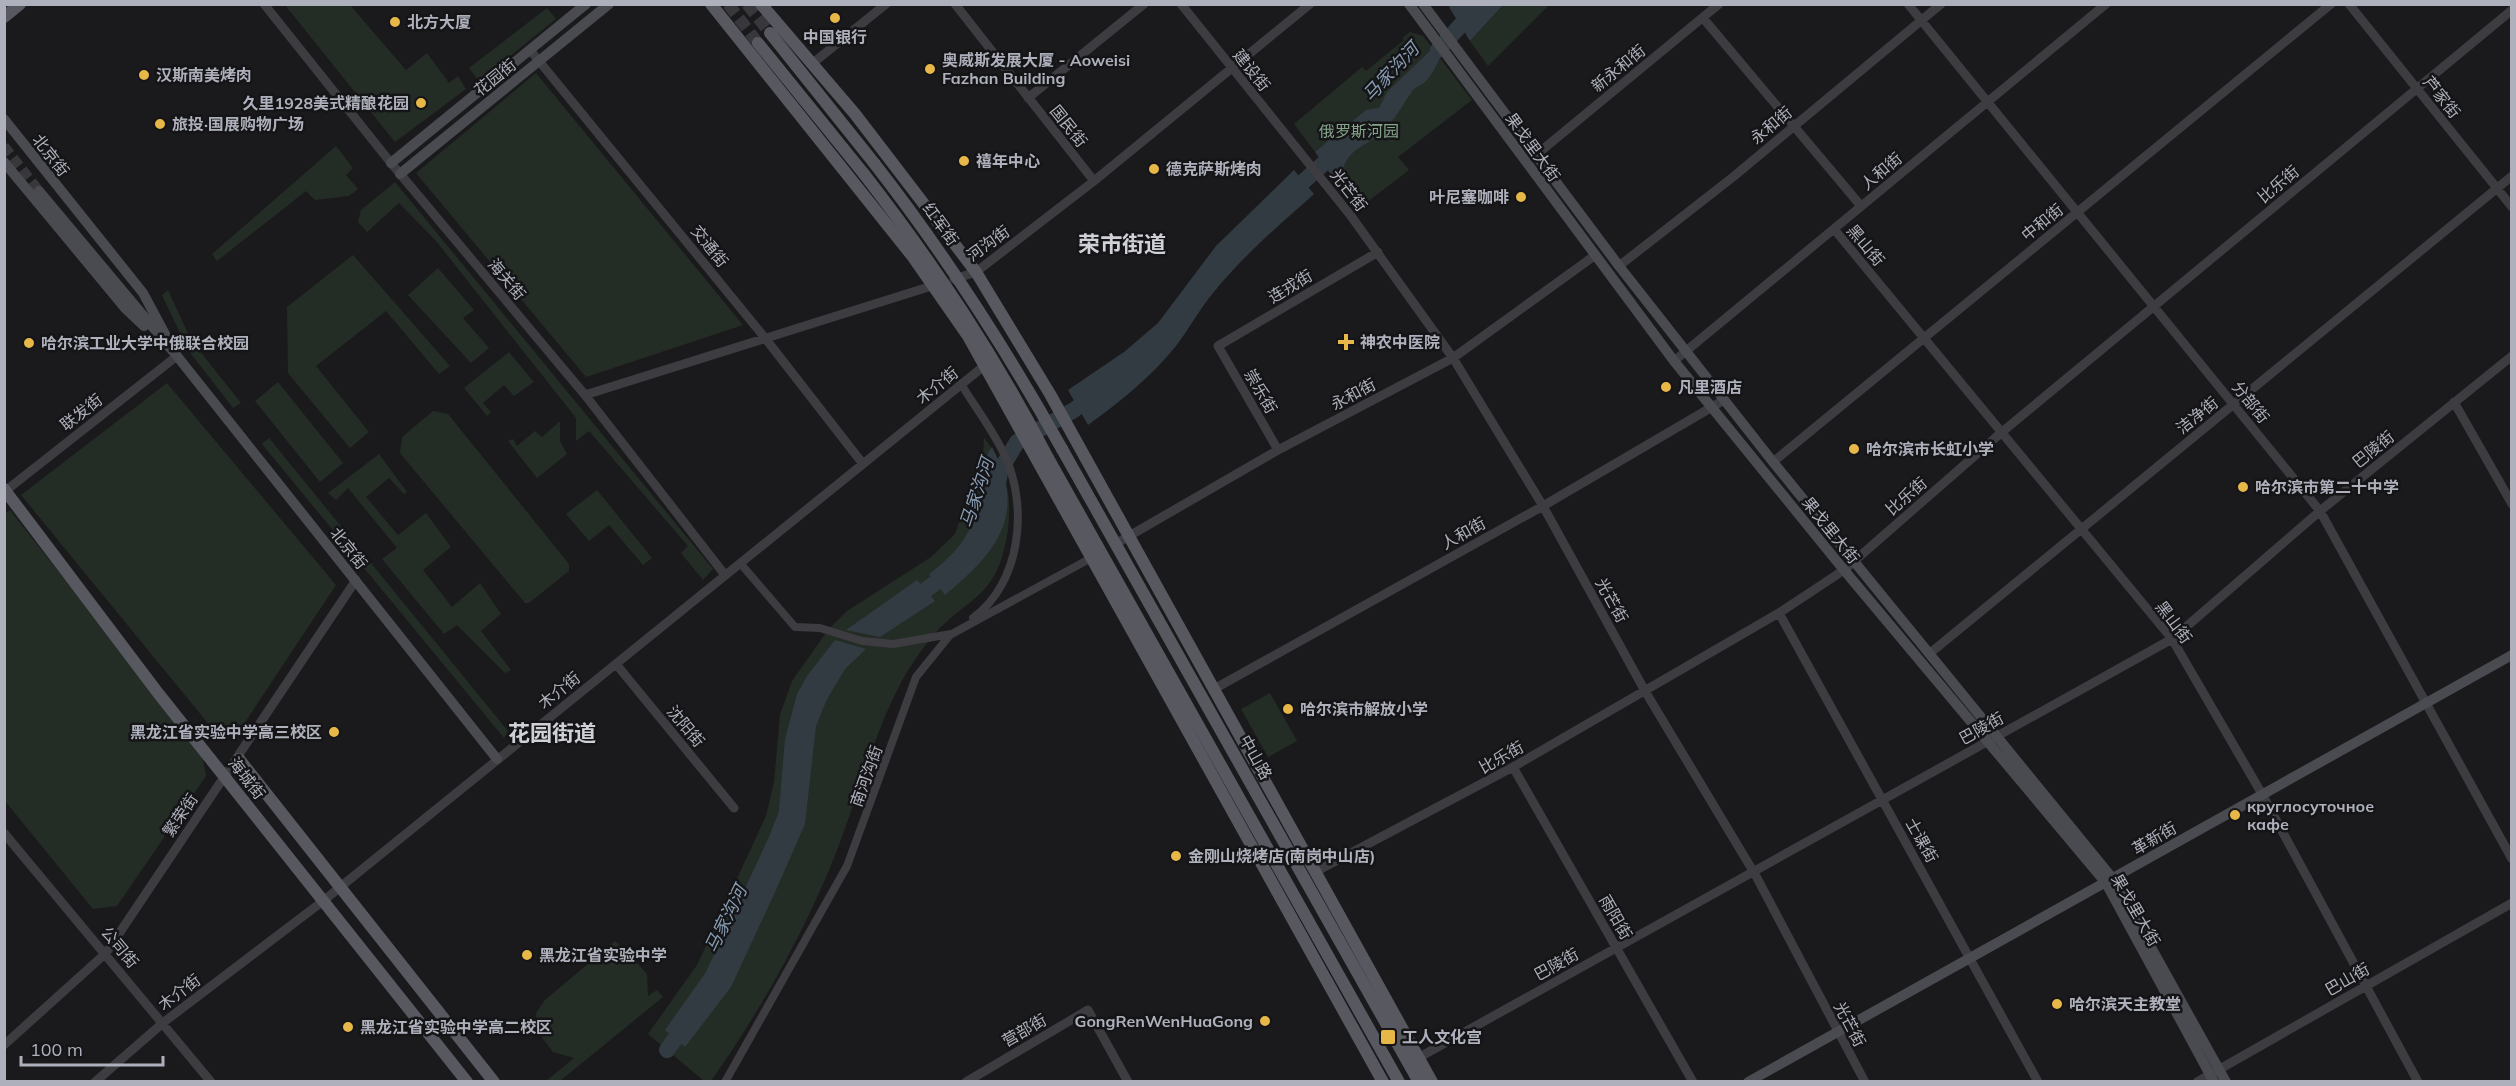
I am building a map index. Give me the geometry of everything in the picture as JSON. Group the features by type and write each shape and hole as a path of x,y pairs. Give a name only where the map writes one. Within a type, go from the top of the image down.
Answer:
{"main road":[{"path":"4,17 20,4"},
{"name":"花园街","path":"391,162 586,4"},
{"name":"花园街","path":"400,174 609,4"},
{"path":"711,4 933,285 1017,414"},
{"name":"红军街","path":"761,4 855,114 976,272 1050,394 1130,536 1432,1082"},
{"name":"果戈里大街","path":"1409,4 1428,21 1484,85 1685,351 1929,654 1992,739"},
{"name":"果戈里大街","path":"1423,4 1428,21 1476,94 1674,361 1844,570 1992,739 2109,881 2214,1075 2226,1082"},
{"name":"红军街","path":"770,33 937,245 1036,403 1062,449"},
{"name":"红军街","path":"758,43 864,174 953,294 1042,460"},
{"path":"855,114 857,142"},
{"name":"北京街","path":"4,119 143,293 177,356"},
{"name":"北京街","path":"4,162 125,308 177,356"},
{"name":"北京街","path":"39,191 177,356 497,759"},
{"path":"1020,348 1036,403"},
{"name":"中山路","path":"1062,449 1419,1082"},
{"name":"中山路","path":"1042,460 1399,1082"},
{"name":"海城街","path":"5,490 225,777 467,1082"},
{"path":"1096,555 1383,1082"},
{"name":"革新街","path":"1748,1082 2511,655"},
{"name":"海城街","path":"239,759 494,1082"}],"street":[{"name":"海关街","path":"264,4 400,174 585,395 725,576"},
{"path":"813,63 886,4"},
{"name":"国民街","path":"955,4 1094,181"},
{"path":"1028,98 1144,4"},
{"name":"建设街","path":"1180,4 1301,154"},
{"name":"河沟街","path":"585,395 976,272 1094,181 1310,4"},
{"name":"新永和街","path":"1536,155 1719,4"},
{"name":"分部街","path":"1908,4 2320,511 2511,859"},
{"name":"永和街","path":"1619,266 1941,4"},
{"name":"人和街","path":"1674,361 2106,4"},
{"name":"中和街","path":"1773,462 2331,4"},
{"name":"芦家街","path":"2349,4 2511,207"},
{"name":"比乐街","path":"1315,872 1514,767 1779,613 1844,570 2001,432 2154,308 2511,10"},
{"path":"1703,18 1861,206"},
{"name":"交通街","path":"530,50 765,338 863,464"},
{"name":"光芒街","path":"1301,154 1378,252 1453,358 1543,506 1645,691 1753,872 1865,1082"},
{"name":"洁净街","path":"1929,654 2511,176"},
{"name":"黑山街","path":"1834,229 2172,639 2262,794 2418,1082"},
{"name":"连戎街","path":"1218,346 1378,252"},
{"name":"永和街","path":"1117,543 1278,450 1453,358 1594,256"},
{"name":"崇乐街","path":"1218,346 1278,450"},
{"name":"联发街","path":"5,490 177,356"},
{"name":"巴陵街","path":"1419,1058 2172,639 2320,511 2511,356"},
{"name":"木介街","path":"95,1082 164,1022 323,901 984,366"},
{"path":"740,563 795,627 828,630 862,641 910,643 950,635 982,611 1001,585 1011,562 1018,528 1017,497 1005,456 961,384"},
{"name":"人和街","path":"1214,688 1543,506 1713,409 1724,400"},
{"path":"2454,402 2511,504"},
{"name":"南河沟街","path":"725,1082 847,866 916,677 950,635 1096,555"},
{"name":"繁荣街","path":"4,1045 106,953 239,759 356,580"},
{"name":"士课街","path":"1779,613 2038,1082"},
{"name":"沈阳街","path":"616,664 734,808"},
{"name":"雨阳街","path":"1514,767 1692,1082"},
{"name":"公司街","path":"4,833 164,1022 211,1082"},
{"name":"巴山街","path":"2197,1082 2214,1075 2511,903"},
{"name":"营部街","path":"966,1082 1088,1010 1128,1082"}],"green space":[{"path":"285,5 350,5 406,70 427,53 449,83 458,76 466,89 395,142"},
{"path":"1503,5 1549,5 1488,66 1470,41"},
{"path":"547,8 556,19 479,81 469,68"},
{"name":"俄罗斯河园","path":"1410,32 1423,36 1472,100 1398,157 1409,170 1358,209 1294,124 1362,67 1366,71 1404,40 1402,38"},
{"path":"536,73 743,325 586,377 416,173"},
{"path":"336,146 353,168 346,175 358,189 349,196 315,200 306,191 217,261 212,254"},
{"path":"395,182 713,569 703,580 681,553 688,546 589,431 576,441 576,418 436,241 399,203 367,232 358,222 361,210"},
{"path":"353,255 450,366 439,374 386,311 316,366 369,432 350,448 288,373 287,307"},
{"path":"438,268 474,310 463,318 489,348 471,363 408,295"},
{"path":"168,290 191,340 241,403 233,408 188,350 162,295"},
{"path":"509,352 534,382 514,396 504,385 483,403 491,412 487,416 464,388"},
{"path":"278,382 343,463 320,482 255,401"},
{"path":"167,383 336,585 238,733 227,738 211,727 21,495"},
{"path":"433,411 448,414 569,564 569,571 529,603 525,603 400,453 402,437"},
{"path":"560,421 560,441 567,454 537,478 508,441 513,439 517,446 535,431 542,437"},
{"path":"269,438 508,731 504,738 262,444"},
{"path":"984,438 1000,463 1008,491 1007,535 994,576 980,594 939,629 907,672 875,741 841,840 820,892 746,1029 711,1081 704,1081 648,1034 697,965 766,816 774,782 780,715 792,681 828,630 847,611 931,557 955,534 983,454"},
{"path":"379,454 407,492 404,494 389,478 366,497 398,535 426,513 451,547 423,570 452,607 480,583 501,614 481,631 511,670 505,673 457,625 444,634 382,559 397,548 348,488 336,500 328,493"},
{"path":"597,490 652,558 643,565 609,525 589,541 566,514"},
{"path":"10,510 202,754 206,776 117,906 93,909 5,801 4,514"},
{"path":"1270,693 1297,741 1268,757 1241,709"},
{"path":"615,941 623,949 615,956 633,958 647,974 648,996 657,990 663,997 560,1081 546,1081 574,1058 553,1052 537,1031 536,1013 545,1000"}],"shaded area":[{"path":"1452,4 1503,5 1470,41 1449,7"},
{"path":"1433,48 1440,58 1430,76 1412,91 1384,130 1352,154 1347,160 1340,180 1336,182 1315,152 1366,110 1379,108 1387,92"},
{"path":"1294,170 1314,194 1224,279 1176,346 1146,379 1088,425 1068,390 1124,352 1158,323 1216,246"},
{"path":"992,447 1002,471 1007,492 1007,512 1002,530 979,563 945,595 929,574 946,560 967,534 978,507 988,453"},
{"path":"917,580 935,601 880,637 846,630"},
{"path":"835,640 866,649 845,669 827,699 816,726 805,824 731,987 685,1047 665,1030 706,972 769,837 779,811 785,739 797,694 807,676"}],"waterway":[{"name":"马家沟河","path":"1438,50 1480,4"},
{"name":"马家沟河","path":"1287,196 1340,149"},
{"name":"马家沟河","path":"997,487 1001,469 1017,442 1074,410 1095,394"},
{"name":"马家沟河","path":"909,602 953,570"},
{"name":"马家沟河","path":"667,1050 687,1022"}],"tunnel":[{"path":"728,4 758,43"},
{"path":"747,4 770,33"},
{"path":"4,146 39,191"}],"place":[{"name":"中国银行","path":"835,18"},
{"name":"北方大厦","path":"395,22"},
{"name":"奥威斯发展大厦 - Aoweisi Fazhan Building","path":"930,69"},
{"name":"汉斯南美烤肉","path":"144,75"},
{"name":"久里1928美式精酿花园","path":"421,103"},
{"name":"旅投·国展购物广场","path":"160,124"},
{"name":"禧年中心","path":"964,161"},
{"name":"德克萨斯烤肉","path":"1154,169"},
{"name":"叶尼塞咖啡","path":"1521,197"},
{"name":"神农中医院","path":"1346,342"},
{"name":"哈尔滨工业大学中俄联合校园","path":"29,343"},
{"name":"凡里酒店","path":"1666,387"},
{"name":"哈尔滨市长虹小学","path":"1854,449"},
{"name":"哈尔滨市第二十中学","path":"2243,487"},
{"name":"哈尔滨市解放小学","path":"1288,709"},
{"name":"黑龙江省实验中学高三校区","path":"334,732"},
{"name":"круглосуточное кафе","path":"2235,815"},
{"name":"金刚山烧烤店(南岗中山店)","path":"1176,856"},
{"name":"黑龙江省实验中学","path":"527,955"},
{"name":"哈尔滨天主教堂","path":"2057,1004"},
{"name":"GongRenWenHuaGong","path":"1265,1021"},
{"name":"黑龙江省实验中学高二校区","path":"348,1027"},
{"name":"工人文化宫","path":"1388,1037"}],"district":[{"name":"荣市街道","path":"1122,244"},
{"name":"花园街道","path":"552,733"}]}
